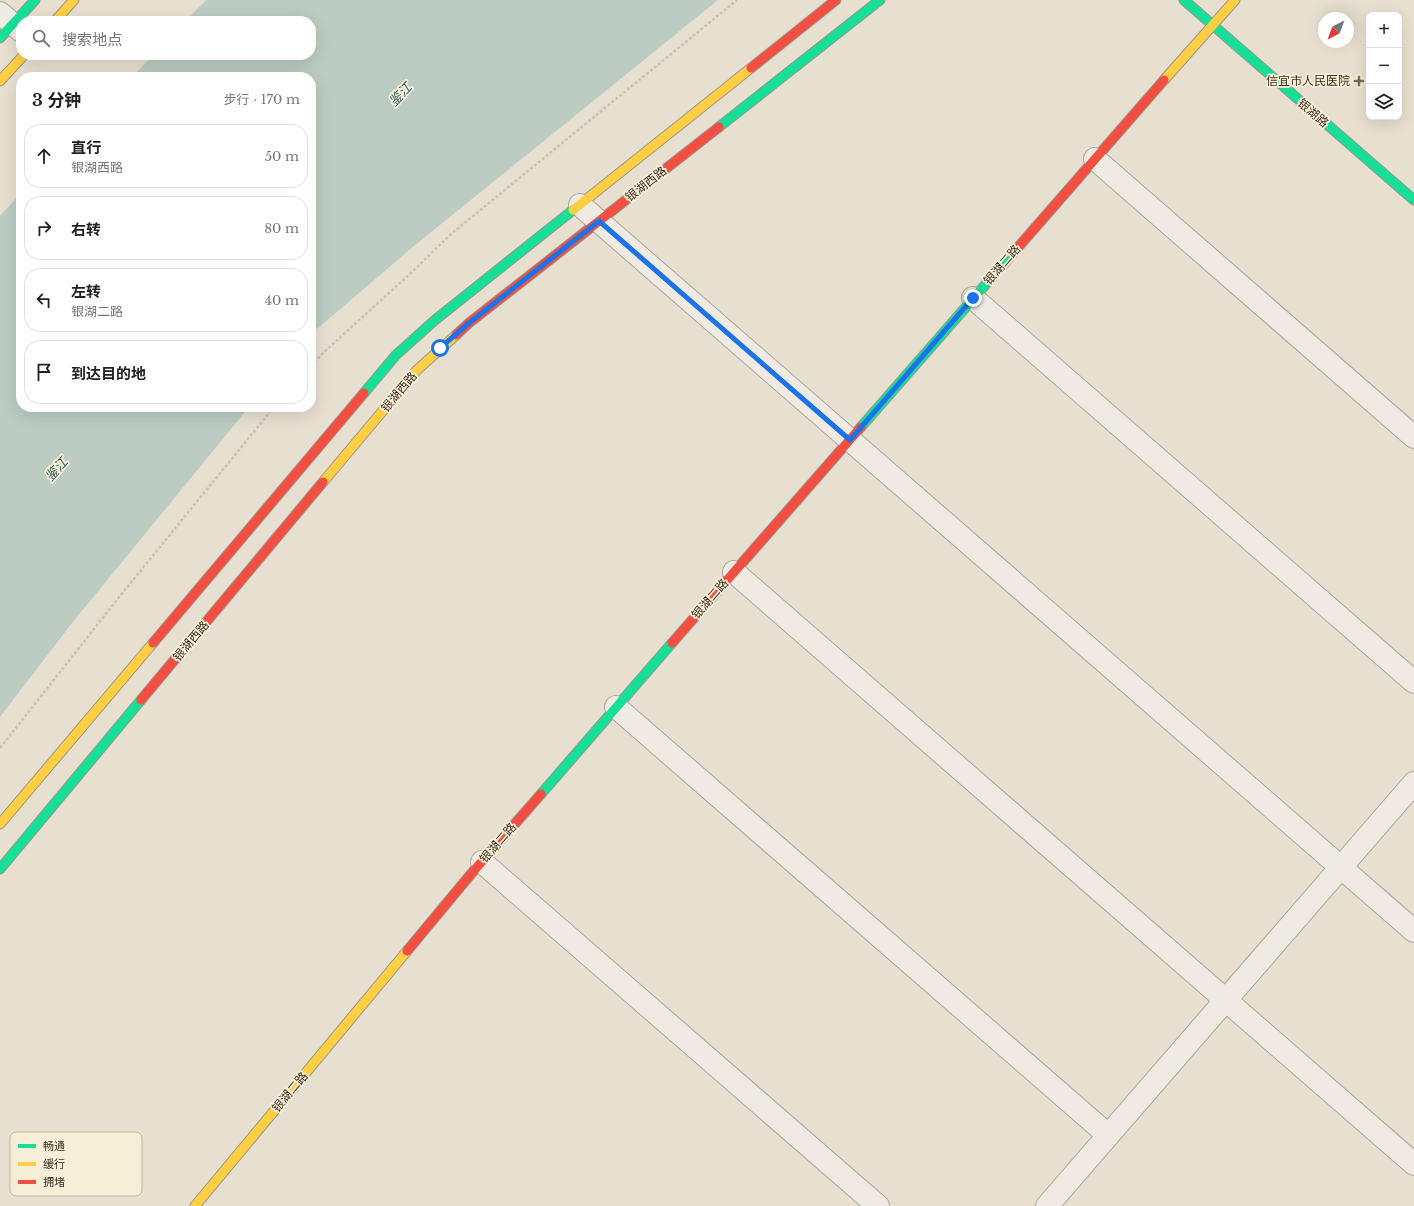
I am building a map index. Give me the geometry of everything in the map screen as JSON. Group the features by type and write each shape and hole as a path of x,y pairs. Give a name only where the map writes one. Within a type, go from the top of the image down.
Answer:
{"main road":[{"path":"20,16 35,0"},
{"path":"60,16 74,0"},
{"name":"银湖西路","path":"0,824 396,355 435,320 836,0"},
{"name":"银湖西路","path":"0,869 417,370 469,323 880,0"},
{"name":"银湖路","path":"1184,0 1414,200"},
{"name":"银湖二路","path":"195,1206 482,862 1094,159 1235,0"},
{"path":"9,27 16,20"},
{"path":"0,80 19,60"}],"street":[{"path":"1094,159 1414,437"},
{"path":"580,205 1414,930"},
{"path":"973,298 1414,682"},
{"path":"734,572 1414,1164"},
{"path":"616,707 1108,1135"},
{"path":"1047,1206 1414,783"},
{"path":"482,862 878,1206"}],"path":[{"path":"316,361 451,234 737,0"},
{"path":"0,748 120,596 270,412"}],"water":[{"name":"鉴江","path":"206,0 718,0 414,246 316,330 316,72 137,72 148,60 316,60 316,16 191,16"},
{"name":"鉴江","path":"16,198 16,412 245,412 72,623 0,717 0,216"}],"traffic: fast":[{"path":"20,16 35,0"},
{"path":"719,127 880,0"},
{"path":"1184,0 1414,200"},
{"path":"0,38 16,21"},
{"path":"364,393 396,355 435,320 573,210"},
{"path":"861,427 1014,252"},
{"path":"541,794 672,643"},
{"path":"0,869 141,700"}],"traffic: slow":[{"path":"60,16 74,0"},
{"path":"1164,80 1235,0"},
{"path":"0,81 19,60"},
{"path":"573,210 751,68"},
{"path":"323,482 417,370 456,335"},
{"path":"0,824 153,643"},
{"path":"195,1206 407,951"}],"traffic: jam":[{"path":"751,68 836,0"},
{"path":"1014,252 1164,80"},
{"path":"456,335 469,323 719,127"},
{"path":"153,643 364,393"},
{"path":"672,643 861,427"},
{"path":"141,700 323,482"},
{"path":"407,951 471,874 541,794"}],"place":[{"name":"信宜市人民医院","path":"1359,81"}],"route":[{"path":"440,348 469,323 599,221 850,440 973,298"}]}
